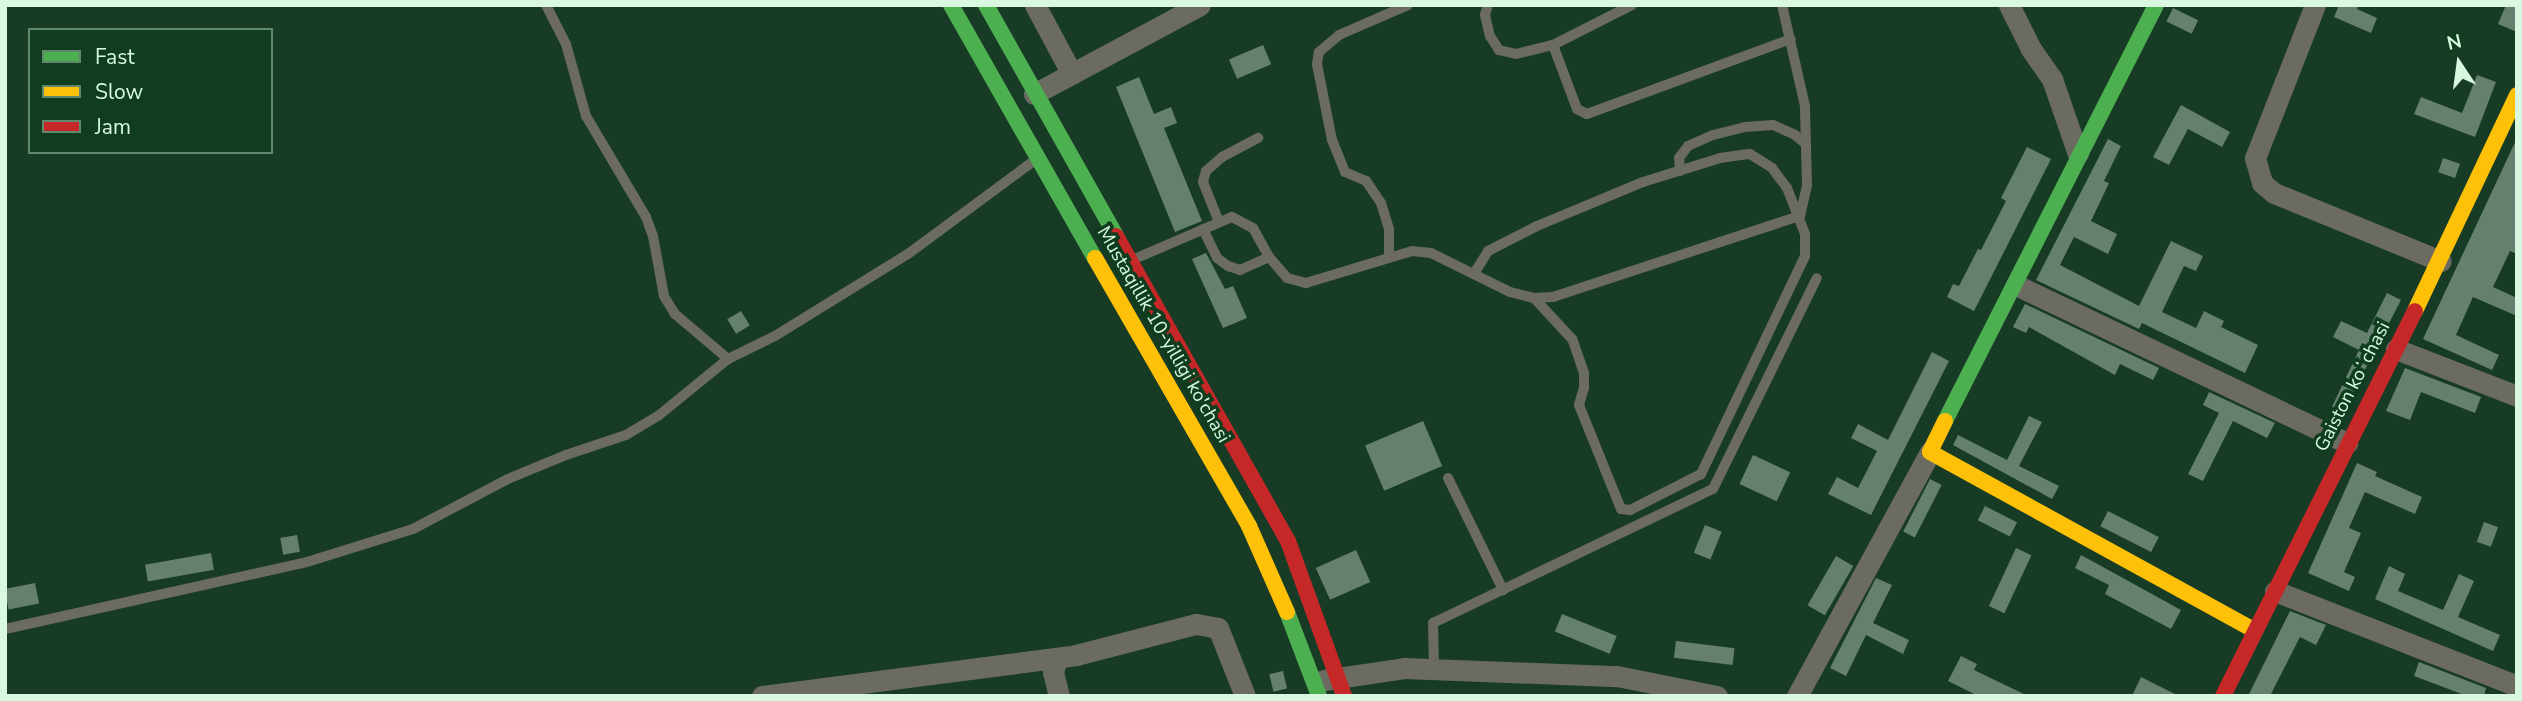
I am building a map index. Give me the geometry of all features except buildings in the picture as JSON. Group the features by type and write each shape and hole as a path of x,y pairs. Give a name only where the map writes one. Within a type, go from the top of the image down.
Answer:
{"street":[{"name":"Mustaqillik 10-yilligi ko'chasi","path":"951,5 1249,526 1317,689"},
{"name":"Mustaqillik 10-yilligi ko'chasi","path":"986,5 1288,541 1340,687"},
{"path":"1035,5 1072,74"},
{"path":"1034,94 1200,5"},
{"path":"2009,5 2031,49 2052,79 2078,155"},
{"path":"1797,696 1930,452 2156,5"},
{"path":"2315,5 2255,158 2262,183 2274,193 2441,261"},
{"name":"Gaiston koʻchasi","path":"2223,696 2347,443 2441,261 2517,95"},
{"path":"2016,285 2347,443"},
{"path":"2396,349 2517,396"},
{"path":"1930,452 2255,631"},
{"path":"2275,591 2517,686"},
{"path":"762,696 866,689 1057,658 1196,624 1218,628 1245,696"},
{"path":"1057,658 1053,672 1059,696"},
{"path":"1317,689 1340,687 1404,668 1617,676 1717,696"}],"lane":[{"path":"546,5 566,44 586,116 646,217 653,236 664,296 676,314 728,359"},
{"path":"1389,256 1389,229 1381,204 1366,181 1345,172 1332,140 1317,64 1319,52 1339,35 1408,5"},
{"path":"1488,5 1485,15 1490,36 1499,50 1516,54 1553,45 1632,5"},
{"path":"1782,5 1805,106 1807,186 1800,216"},
{"path":"1553,45 1577,109 1587,114 1791,39"},
{"path":"1680,171 1679,158 1688,146 1713,135 1745,127 1773,125 1795,135 1806,144"},
{"path":"1219,222 1203,182 1206,171 1222,157 1258,138"},
{"path":"1475,272 1488,251 1538,226 1643,182 1720,158 1750,154 1772,168 1787,188 1805,234 1805,256 1701,474 1630,510 1621,509 1578,405 1584,388 1584,373 1572,339 1534,298"},
{"path":"5,629 307,562 414,529 508,479 566,455 626,435 658,416 728,359 775,336 908,254 1038,158"},
{"path":"1129,262 1232,217 1253,228 1269,257 1287,278 1306,283 1412,251 1431,253 1475,272 1510,292 1534,298 1553,297 1800,216"},
{"path":"1203,229 1217,258 1227,266 1240,270 1269,257"},
{"path":"1434,669 1433,624 1713,489 1817,278"},
{"path":"1448,478 1503,590"}],"traffic: fast":[{"path":"951,5 1095,258"},
{"path":"986,5 1116,236"},
{"path":"1945,421 2156,5"},
{"path":"1287,612 1319,696"}],"traffic: slow":[{"path":"2415,311 2517,95"},
{"path":"1095,258 1249,526 1287,612"},
{"path":"1945,421 1930,452 2255,631"}],"traffic: jam":[{"path":"1116,236 1288,541 1344,696"},
{"path":"2223,696 2415,311"}]}
